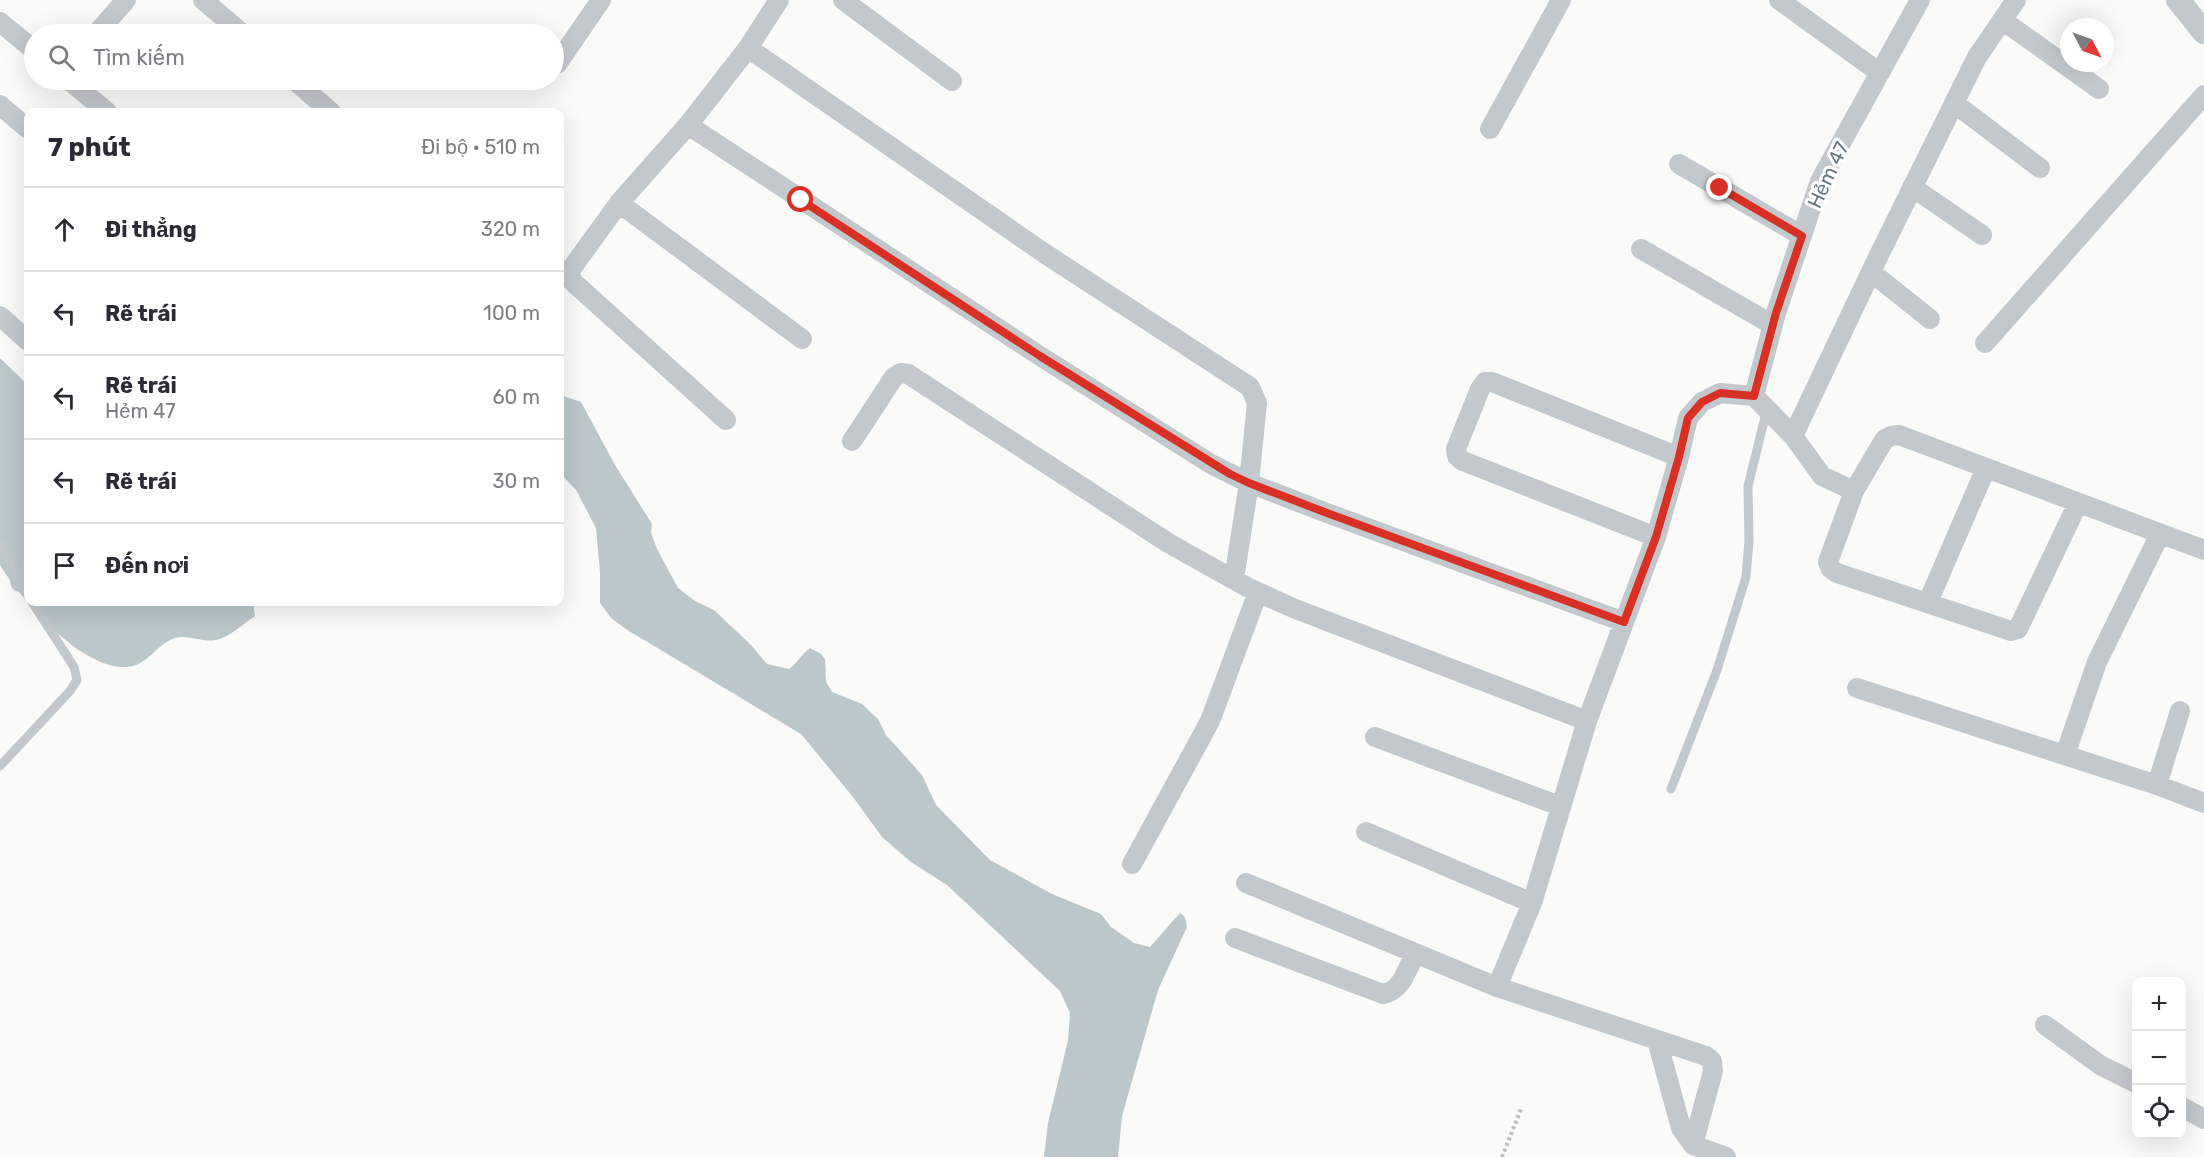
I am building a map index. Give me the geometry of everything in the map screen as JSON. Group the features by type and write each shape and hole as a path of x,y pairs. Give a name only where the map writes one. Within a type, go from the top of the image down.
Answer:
{"street":[{"path":"105,24 126,0"},
{"path":"203,0 231,24"},
{"path":"564,54 601,0"},
{"path":"726,420 573,282 569,272 619,203 688,126 748,48 779,0"},
{"path":"843,0 952,81"},
{"path":"1490,129 1561,0"},
{"path":"1779,0 1880,74"},
{"name":"Hẻm 47","path":"1760,403 1773,325 1820,181 1920,0"},
{"path":"1793,436 1977,57 2016,0"},
{"path":"2178,0 2202,27"},
{"path":"2002,20 2099,89"},
{"path":"0,22 24,42"},
{"path":"748,48 1044,253 1250,387 1257,403 1249,483 1234,579"},
{"path":"81,90 102,108"},
{"path":"306,90 326,108"},
{"path":"1985,343 2204,95"},
{"path":"1954,103 2040,168"},
{"path":"0,105 24,126"},
{"path":"688,126 1040,356 1211,464 1249,483 1327,513 1624,622"},
{"path":"1679,164 1802,236"},
{"path":"1912,187 1982,235"},
{"path":"619,203 802,339"},
{"path":"1641,249 1773,325"},
{"path":"1871,272 1930,319"},
{"path":"0,316 24,337"},
{"path":"852,441 894,377 901,373 908,374 1170,544 1262,594 1587,722"},
{"path":"1656,537 1463,461 1457,456 1456,449 1480,389 1485,382 1492,382 1679,457"},
{"path":"1497,987 1532,903 1587,722 1656,537 1688,418 1702,402 1720,393 1760,403 1793,436 1822,476 1854,491"},
{"path":"2078,503 2018,629 2011,631 1838,573 1831,569 1828,562 1854,491 1884,440 1899,435 2204,550"},
{"path":"1928,602 1986,468"},
{"path":"2065,755 2097,662 2160,534"},
{"path":"1132,864 1210,721 1262,594"},
{"path":"1857,688 2157,785 2204,803"},
{"path":"2157,785 2180,711"},
{"path":"1375,737 1560,806"},
{"path":"1365,832 1532,903"},
{"path":"1246,883 1497,987 1706,1056 1712,1061 1713,1071 1693,1145"},
{"path":"1235,938 1383,994 1392,993 1398,988 1415,953"},
{"path":"2045,1025 2100,1065 2132,1081"},
{"path":"1657,1040 1681,1128 1693,1145 1726,1157"},
{"path":"2186,1110 2204,1119"}],"lane":[{"path":"1671,789 1717,670 1746,577 1749,541 1748,486 1760,403"},
{"path":"0,543 24,581"},
{"path":"0,766 70,691 77,680 74,667 35,606"}],"path":[{"path":"1502,1157 1521,1109"}],"shaded area":[{"path":"0,358 24,381 24,598 0,565"},
{"path":"564,396 581,402 615,465 652,524 651,533 657,549 678,588 695,601 714,610 751,645 767,664 789,669 810,648 821,654 825,659 826,682 832,692 862,704 878,719 886,735 922,775 936,805 990,860 1052,894 1101,914 1111,927 1134,943 1150,947 1180,913 1185,917 1187,927 1158,990 1122,1116 1118,1157 1044,1157 1048,1123 1068,1040 1070,1013 1060,991 947,885 911,862 882,837 853,797 801,734 612,619 600,603 596,528 576,490 564,477"},
{"path":"31,606 254,606 255,616 221,638 211,641 185,637 175,638 139,664 115,666 96,660 77,648"}],"route":[{"path":"801,200 1040,356 1230,474 1327,513 1624,622 1656,537 1688,418 1702,402 1720,393 1754,396 1776,313 1802,236 1720,188"}]}
